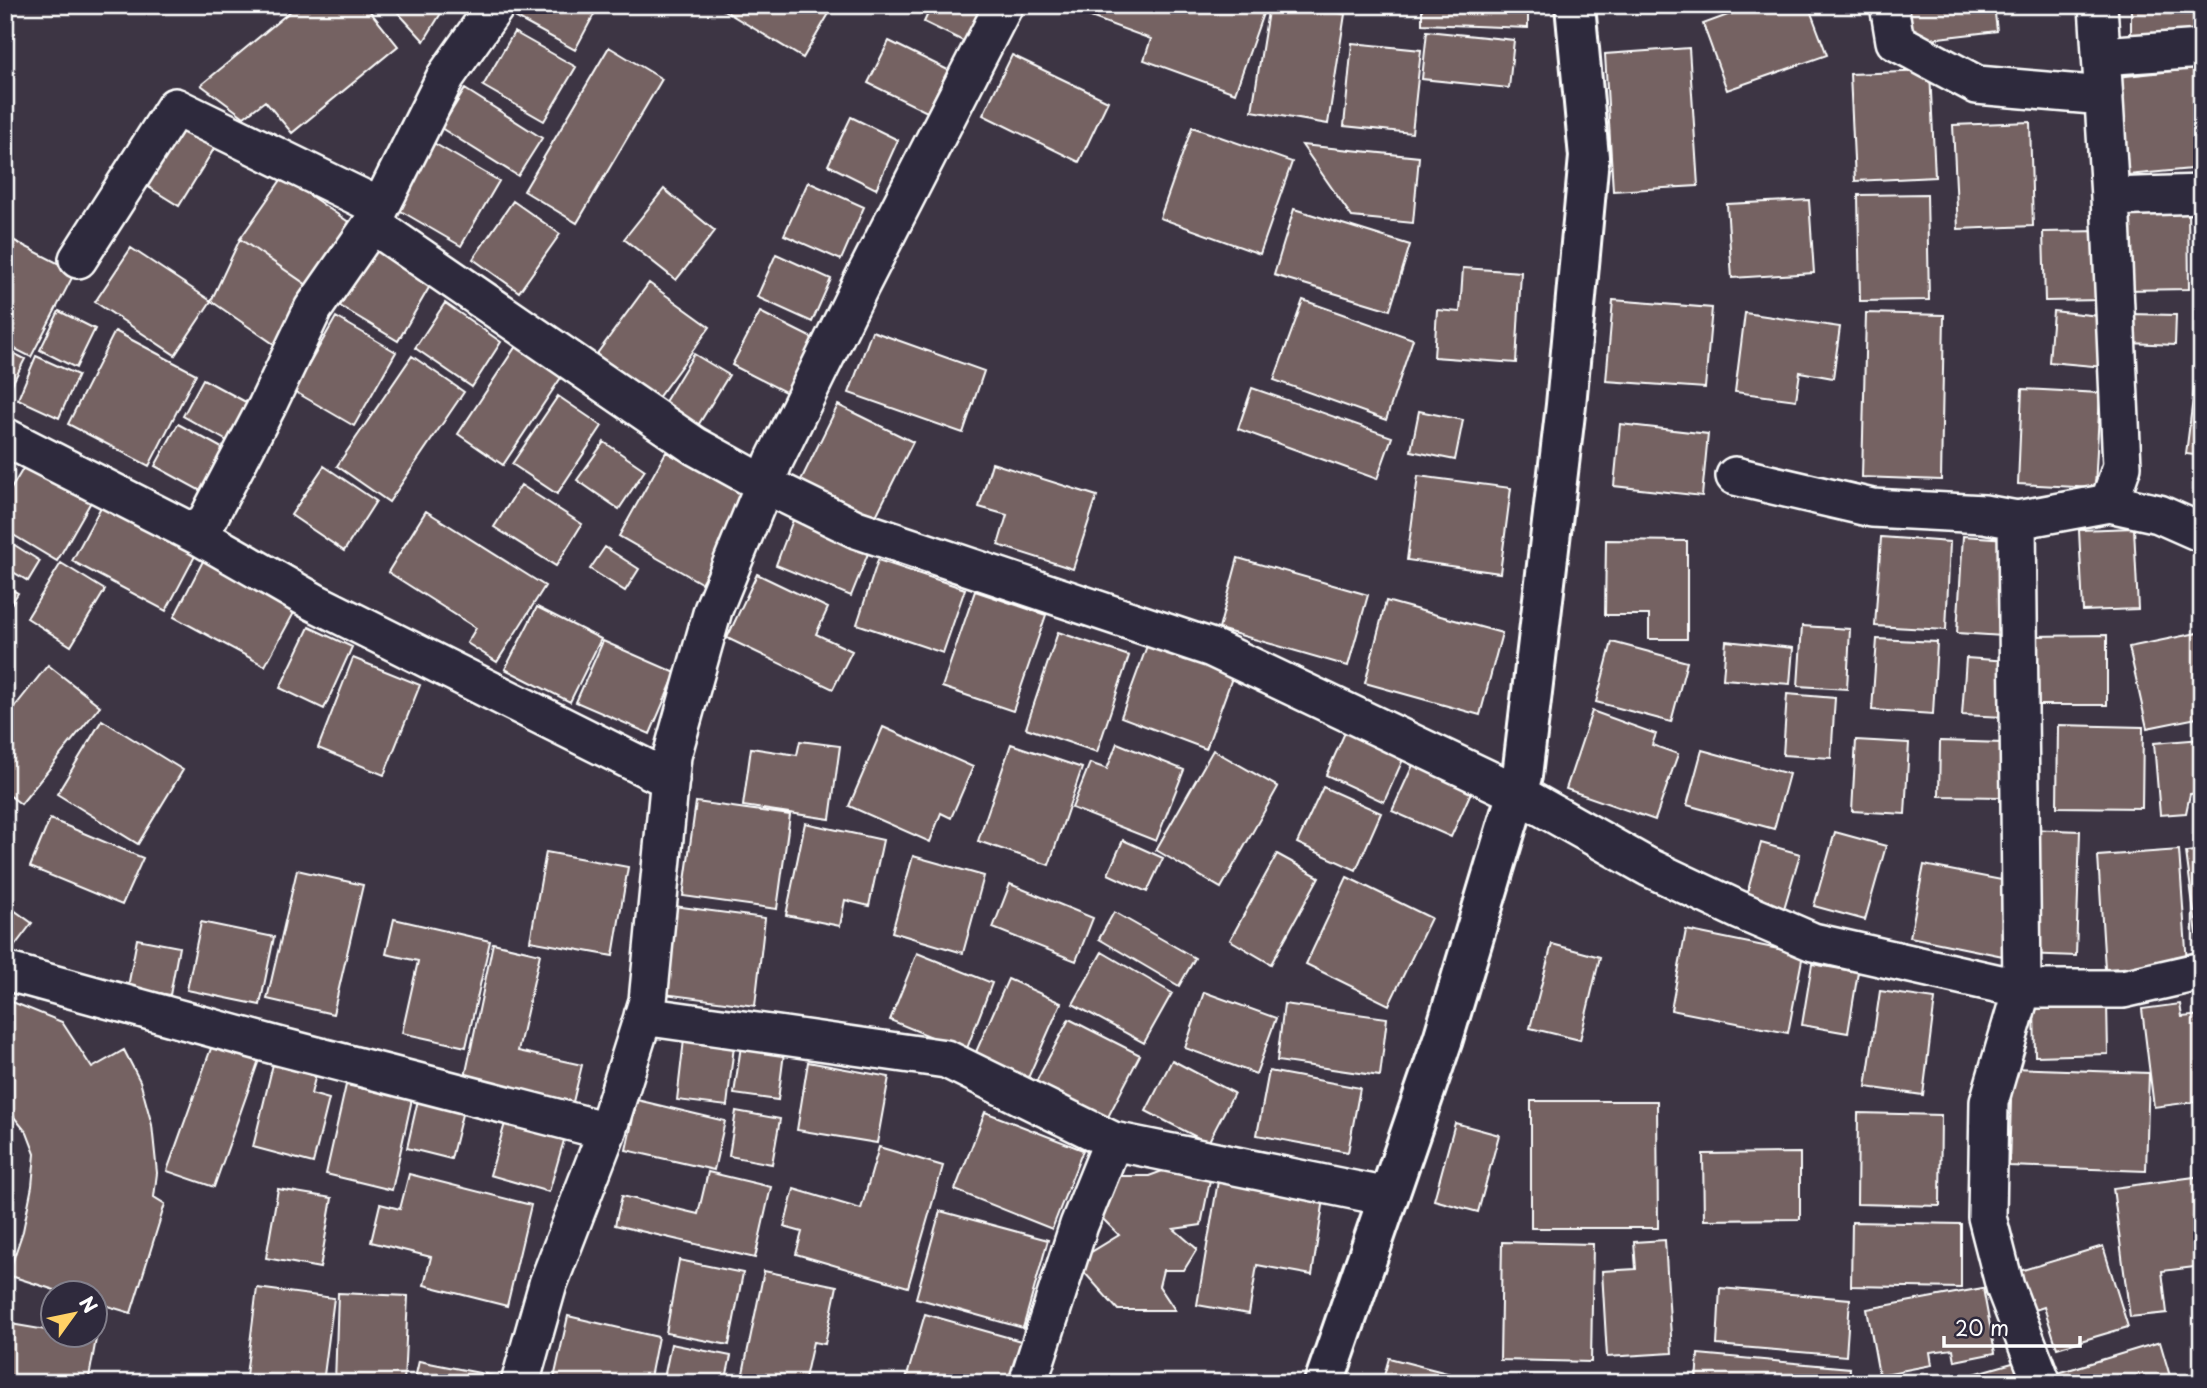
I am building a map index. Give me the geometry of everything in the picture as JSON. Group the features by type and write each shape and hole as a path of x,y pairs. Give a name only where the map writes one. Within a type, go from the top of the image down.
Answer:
{"street":[{"path":"199,536 267,406 313,309 376,215 446,76 496,5"},
{"path":"520,1383 548,1284 607,1131 648,1001 672,756 713,610 765,484 860,286 1004,5"},
{"path":"1324,1383 1443,1039 1522,776 1566,405 1589,157 1575,5"},
{"path":"1889,5 1895,41 1977,85 2104,96"},
{"path":"2098,5 2122,466 2109,503"},
{"path":"2101,56 2202,49"},
{"path":"78,259 175,107 376,215 695,446 765,484 856,529 1212,648 1517,793 1648,867 1813,942 2022,989 2123,989 2202,971"},
{"path":"2110,197 2202,194"},
{"path":"5,438 199,536 314,602 670,780"},
{"path":"1735,476 1872,508 1984,514 2017,520 2109,503 2159,514 2202,533"},
{"path":"2017,520 2022,989 1989,1102 1987,1217 2005,1287 2042,1383"},
{"path":"5,971 278,1046 607,1131"},
{"path":"643,1016 946,1059 1112,1140 1388,1197"},
{"path":"1028,1383 1079,1225 1112,1140"}],"building":[{"path":"298,5 365,5 398,46 292,133 265,101 244,117 201,85"},
{"path":"391,5 446,5 424,41"},
{"path":"519,5 599,5 575,50 513,16"},
{"path":"722,5 834,5 803,58 720,8"},
{"path":"932,5 983,5 965,42 924,22"},
{"path":"1058,5 1266,5 1235,93 1144,60 1151,39"},
{"path":"1269,5 1291,5 1345,14 1328,124 1252,111"},
{"path":"1422,5 1528,5 1528,28 1422,24"},
{"path":"1684,5 1714,5 1686,13"},
{"path":"1755,5 1808,5 1827,55 1727,90 1703,24"},
{"path":"1908,5 1994,5 1997,31 1913,41"},
{"path":"2131,5 2202,5 2202,35 2131,35"},
{"path":"1427,31 1514,40 1509,88 1422,79"},
{"path":"514,32 576,67 544,121 483,86"},
{"path":"889,41 948,70 927,112 868,83"},
{"path":"1352,43 1421,50 1412,133 1344,126"},
{"path":"609,47 662,79 577,223 524,191"},
{"path":"1689,48 1698,186 1613,191 1605,54"},
{"path":"1012,55 1108,101 1079,162 983,115"},
{"path":"2202,68 2202,168 2117,176 2107,78"},
{"path":"1930,71 1935,177 1855,181 1850,74"},
{"path":"465,89 542,138 518,176 441,128"},
{"path":"851,117 898,140 876,189 828,165"},
{"path":"2030,122 2033,226 1958,229 1953,125"},
{"path":"177,125 215,147 179,206 142,183"},
{"path":"1192,127 1292,162 1260,254 1160,218"},
{"path":"425,138 499,181 461,246 387,203"},
{"path":"1302,145 1419,157 1413,223 1352,217"},
{"path":"283,177 353,225 310,287 240,239"},
{"path":"808,182 864,207 841,260 784,235"},
{"path":"664,189 715,231 676,280 624,239"},
{"path":"1927,194 1929,300 1860,301 1858,195"},
{"path":"1809,200 1814,273 1732,278 1727,204"},
{"path":"513,201 560,234 519,292 473,259"},
{"path":"2123,207 2188,207 2189,289 2124,290"},
{"path":"1294,209 1410,245 1390,310 1274,275"},
{"path":"2101,231 2103,300 2045,301 2043,232"},
{"path":"5,236 75,272 31,357 5,344"},
{"path":"240,239 310,287 281,349 211,301"},
{"path":"377,244 434,279 398,341 340,306"},
{"path":"131,248 211,301 175,355 95,302"},
{"path":"776,254 831,279 812,322 757,297"},
{"path":"1463,268 1521,272 1516,363 1434,357 1437,310 1460,312"},
{"path":"649,283 710,327 657,399 596,355"},
{"path":"1303,300 1413,339 1386,420 1274,380"},
{"path":"1613,300 1712,308 1705,388 1606,381"},
{"path":"445,303 501,342 472,387 415,348"},
{"path":"59,311 95,329 76,368 40,350"},
{"path":"2053,311 2108,317 2104,367 2049,362"},
{"path":"760,312 814,339 787,393 732,365"},
{"path":"1745,313 1840,327 1833,378 1800,372 1796,400 1735,392"},
{"path":"1866,313 1944,315 1941,480 1862,477"},
{"path":"2130,314 2176,315 2175,345 2129,343"},
{"path":"336,317 396,352 354,426 294,391"},
{"path":"2202,328 2202,456 2186,454"},
{"path":"115,331 196,374 149,466 68,424"},
{"path":"872,331 984,371 963,433 849,393"},
{"path":"516,346 562,376 503,465 458,434"},
{"path":"5,349 25,359 7,394 5,393"},
{"path":"694,354 729,375 697,427 663,405"},
{"path":"36,356 78,375 59,418 18,399"},
{"path":"412,356 464,392 389,502 337,466"},
{"path":"203,379 257,408 236,446 183,416"},
{"path":"1252,388 1392,437 1377,479 1238,429"},
{"path":"2022,389 2100,393 2095,488 2018,484"},
{"path":"558,396 602,426 557,494 512,464"},
{"path":"838,405 913,442 874,520 800,482"},
{"path":"1419,411 1463,420 1455,460 1411,451"},
{"path":"178,424 231,453 208,495 155,466"},
{"path":"1620,424 1708,434 1702,496 1614,486"},
{"path":"604,442 645,470 619,509 577,480"},
{"path":"666,452 748,498 701,583 619,536"},
{"path":"27,462 92,500 57,561 5,530 5,499"},
{"path":"992,463 1097,496 1073,569 998,545 1007,515 979,507"},
{"path":"324,466 376,501 344,551 291,515"},
{"path":"1418,476 1511,488 1500,573 1407,560"},
{"path":"521,485 582,524 556,566 494,527"},
{"path":"102,505 195,556 166,611 72,561"},
{"path":"426,511 545,586 497,662 467,643 476,628 388,572"},
{"path":"793,520 869,551 851,596 776,565"},
{"path":"2134,528 2138,609 2083,611 2079,530"},
{"path":"1963,536 2008,539 2003,636 1957,633"},
{"path":"1881,537 1950,542 1946,630 1875,626"},
{"path":"5,539 40,561 28,581 5,567"},
{"path":"1606,540 1687,541 1687,639 1649,639 1649,615 1605,615"},
{"path":"605,547 639,569 625,591 590,569"},
{"path":"1238,558 1368,595 1348,666 1219,629"},
{"path":"204,559 296,609 265,666 174,617"},
{"path":"878,560 965,589 943,653 857,624"},
{"path":"61,563 105,590 71,646 27,618"},
{"path":"757,574 828,608 816,634 852,651 833,689 727,638"},
{"path":"5,586 18,593 6,612 5,612"},
{"path":"975,591 1046,615 1013,711 942,687"},
{"path":"1386,601 1502,633 1480,715 1365,683"},
{"path":"537,607 601,639 570,702 505,669"},
{"path":"1802,626 1850,629 1847,689 1798,686"},
{"path":"309,627 352,647 324,709 280,688"},
{"path":"1058,632 1129,656 1097,752 1026,728"},
{"path":"2202,632 2202,717 2147,728 2129,647"},
{"path":"2107,635 2107,705 2032,705 2031,636"},
{"path":"1877,639 1937,642 1933,714 1872,710"},
{"path":"603,641 676,673 650,734 576,702"},
{"path":"1726,641 1793,648 1790,684 1723,679"},
{"path":"1612,642 1687,662 1671,722 1596,702"},
{"path":"1148,643 1233,675 1206,749 1121,717"},
{"path":"353,658 420,685 384,775 318,748"},
{"path":"1966,658 2008,661 2005,717 1962,715"},
{"path":"48,665 100,706 21,804 5,792 5,719"},
{"path":"1787,694 1835,698 1831,758 1783,755"},
{"path":"1592,711 1656,734 1652,745 1678,754 1655,820 1566,789"},
{"path":"1351,719 1409,746 1384,802 1326,775"},
{"path":"102,720 183,770 138,844 57,794"},
{"path":"2058,725 2143,727 2142,808 2057,807"},
{"path":"883,727 973,767 951,818 941,813 930,842 849,806"},
{"path":"2202,739 2202,793 2190,794 2186,813 2160,815 2154,743"},
{"path":"1856,740 1909,743 1905,814 1852,811"},
{"path":"800,741 840,746 830,819 743,806 751,748 797,755"},
{"path":"1940,741 2003,743 2002,797 1939,796"},
{"path":"1117,743 1184,770 1156,841 1072,808 1090,763 1107,769"},
{"path":"1011,744 1082,768 1049,865 978,841"},
{"path":"1213,750 1278,787 1221,888 1156,850"},
{"path":"1702,750 1789,774 1774,829 1687,805"},
{"path":"1418,754 1476,781 1451,837 1392,811"},
{"path":"1323,787 1381,813 1356,870 1297,843"},
{"path":"696,802 790,815 777,909 683,896"},
{"path":"2202,809 2202,836 2198,810"},
{"path":"50,819 143,858 122,905 30,867"},
{"path":"805,823 883,840 869,906 845,900 840,926 786,915"},
{"path":"2027,829 2080,831 2076,956 2023,954"},
{"path":"1835,832 1886,846 1865,920 1814,906"},
{"path":"1123,840 1163,858 1147,892 1108,874"},
{"path":"1761,843 1800,854 1783,912 1745,901"},
{"path":"2179,850 2187,964 2105,969 2098,856"},
{"path":"2202,850 2202,949 2199,950 2186,852"},
{"path":"546,852 628,867 613,956 530,941"},
{"path":"1277,854 1319,877 1271,964 1230,940"},
{"path":"913,856 984,876 963,953 892,932"},
{"path":"1924,865 2017,883 2003,956 1910,937"},
{"path":"297,870 363,885 333,1014 267,999"},
{"path":"1347,877 1431,918 1389,1005 1306,964"},
{"path":"1010,884 1093,918 1076,961 993,928"},
{"path":"7,905 32,923 7,956 5,908"},
{"path":"674,906 765,918 755,1006 664,994"},
{"path":"1114,912 1195,958 1179,986 1099,939"},
{"path":"394,919 490,941 466,1047 402,1033 418,961 386,954"},
{"path":"201,922 274,937 260,1005 187,990"},
{"path":"1686,930 1803,954 1788,1033 1671,1010"},
{"path":"137,939 179,947 170,995 128,987"},
{"path":"493,943 540,954 518,1051 582,1065 572,1106 464,1082"},
{"path":"1552,944 1600,957 1580,1040 1530,1028"},
{"path":"1102,952 1172,993 1144,1043 1073,1004"},
{"path":"917,953 992,983 966,1051 890,1020"},
{"path":"1812,964 1858,972 1848,1033 1802,1025"},
{"path":"1008,979 1061,1003 1025,1085 972,1061"},
{"path":"1880,991 1935,999 1923,1095 1866,1087"},
{"path":"1204,992 1276,1018 1256,1074 1185,1048"},
{"path":"5,999 62,1022 92,1068 124,1050 140,1081 152,1125 157,1173 154,1197 165,1204 131,1313 108,1306 108,1280 38,1280 38,1285 8,1275 23,1231 35,1154 27,1133 5,1106"},
{"path":"2107,1002 2108,1054 2035,1056 2034,1004"},
{"path":"1284,1004 1387,1018 1380,1076 1277,1061"},
{"path":"2180,1004 2182,1017 2202,1015 2202,1081 2198,1081 2201,1101 2154,1107 2142,1009"},
{"path":"1069,1019 1140,1055 1107,1119 1036,1082"},
{"path":"685,1031 735,1037 727,1106 677,1100"},
{"path":"742,1039 785,1045 778,1100 734,1094"},
{"path":"214,1040 260,1057 214,1187 167,1171"},
{"path":"274,1060 317,1070 311,1094 329,1099 313,1163 253,1147"},
{"path":"1172,1060 1234,1093 1208,1143 1146,1111"},
{"path":"808,1062 889,1077 877,1143 797,1130"},
{"path":"2012,1068 2149,1073 2146,1171 2009,1166"},
{"path":"1269,1071 1360,1088 1348,1152 1257,1135"},
{"path":"346,1085 412,1099 392,1190 326,1174"},
{"path":"420,1091 465,1102 451,1159 407,1148"},
{"path":"637,1100 725,1121 714,1170 626,1150"},
{"path":"1531,1101 1657,1101 1658,1228 1531,1228"},
{"path":"736,1111 780,1119 772,1164 729,1156"},
{"path":"985,1112 1083,1150 1052,1229 955,1190"},
{"path":"508,1113 567,1130 549,1192 490,1175"},
{"path":"1858,1113 1941,1115 1940,1206 1857,1204"},
{"path":"1455,1123 1499,1135 1478,1212 1434,1200"},
{"path":"879,1147 943,1166 908,1287 796,1254 802,1232 784,1227 794,1189 861,1209"},
{"path":"1800,1153 1800,1219 1704,1220 1703,1154"},
{"path":"1176,1166 1210,1180 1201,1225 1174,1229 1197,1249 1184,1270 1163,1270 1159,1286 1175,1310 1118,1310 1075,1262 1119,1235 1095,1211 1118,1176 1149,1176"},
{"path":"708,1172 771,1187 755,1258 615,1225 622,1196 698,1214"},
{"path":"409,1174 531,1205 507,1306 424,1285 431,1257 371,1242 380,1204 400,1209"},
{"path":"2202,1176 2202,1266 2162,1271 2167,1313 2130,1317 2113,1188"},
{"path":"1218,1181 1324,1199 1312,1275 1257,1265 1249,1314 1197,1305"},
{"path":"278,1189 332,1198 320,1268 266,1258"},
{"path":"940,1211 1048,1240 1023,1328 916,1298"},
{"path":"1852,1222 1961,1224 1961,1288 1851,1286"},
{"path":"1665,1240 1672,1353 1607,1357 1602,1271 1636,1269 1634,1242"},
{"path":"1502,1242 1593,1244 1591,1362 1500,1360"},
{"path":"2103,1246 2128,1327 2057,1348 2044,1307 2026,1313 2013,1273"},
{"path":"679,1260 743,1273 729,1345 666,1333"},
{"path":"764,1271 837,1286 825,1344 813,1342 804,1383 741,1383"},
{"path":"257,1288 334,1298 323,1383 245,1383"},
{"path":"1720,1288 1850,1299 1846,1356 1717,1345"},
{"path":"1983,1288 1995,1353 1955,1361 1953,1349 1930,1352 1932,1365 1879,1375 1867,1309"},
{"path":"338,1293 408,1296 404,1383 335,1383"},
{"path":"925,1314 1021,1341 1010,1383 905,1383"},
{"path":"568,1316 658,1337 649,1383 553,1383"},
{"path":"5,1323 38,1329 38,1350 94,1350 88,1383 5,1383"},
{"path":"2160,1342 2172,1383 2058,1383 2055,1374"},
{"path":"671,1344 731,1356 725,1383 663,1383"},
{"path":"1698,1354 1850,1368 1849,1383 1696,1383"},
{"path":"1389,1358 1482,1382 1482,1383 1382,1383"},
{"path":"2023,1360 2030,1383 1957,1383 1956,1379"},
{"path":"419,1361 500,1377 499,1383 414,1383"}]}
